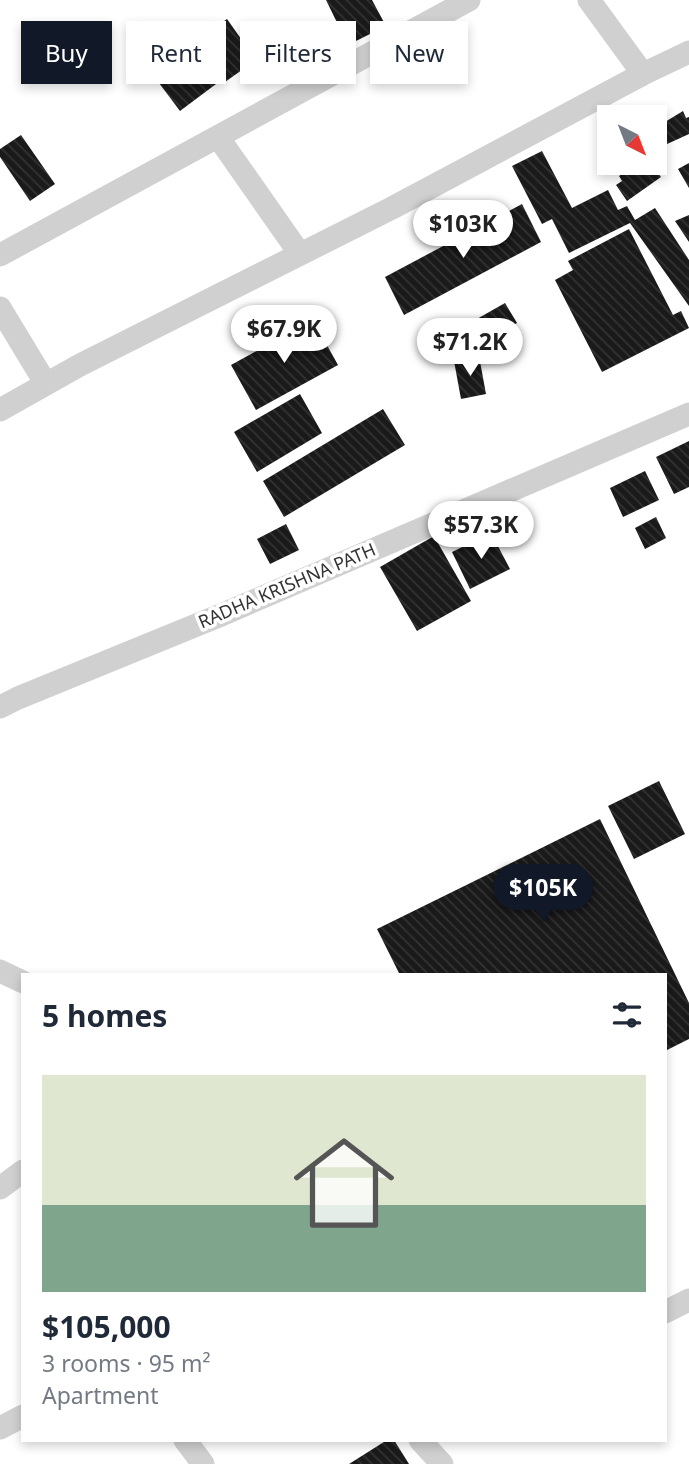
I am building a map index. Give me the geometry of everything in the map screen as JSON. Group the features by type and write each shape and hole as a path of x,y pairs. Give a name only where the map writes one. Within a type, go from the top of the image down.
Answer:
{"street":[{"path":"0,255 469,0"},
{"path":"589,0 643,74"},
{"path":"0,410 80,365 392,208 689,52"},
{"path":"218,137 300,254"},
{"path":"0,308 46,384"},
{"name":"RADHA KRISHNA PATH","path":"0,707 689,414"},
{"path":"0,971 21,981"},
{"path":"0,1188 21,1172"},
{"path":"667,1311 689,1300"},
{"path":"0,1428 21,1417"},
{"path":"186,1442 203,1464"},
{"path":"424,1442 442,1464"}],"building":[{"path":"326,0 372,0 383,21 370,21 370,34 356,41 356,21 336,21"},
{"path":"227,19 240,37 240,71 226,81 226,21"},
{"path":"160,84 216,84 180,111"},
{"path":"683,111 686,118 689,117 689,134 667,144 667,121"},
{"path":"21,135 55,184 30,201 0,157 0,149"},
{"path":"542,151 572,208 608,190 618,210 627,206 635,220 655,208 689,260 689,306 630,223 569,253 552,219 542,224 512,166"},
{"path":"689,163 689,188 678,169"},
{"path":"619,176 661,177 627,201 616,185 622,181"},
{"path":"522,204 541,242 404,315 385,277"},
{"path":"689,215 689,242 675,221"},
{"path":"629,229 673,315 681,311 689,328 602,372 555,280 573,270 568,261"},
{"path":"505,303 517,323 458,356 447,336"},
{"path":"313,320 338,365 256,410 231,365"},
{"path":"479,356 486,394 461,399 454,361"},
{"path":"300,394 322,433 257,472 234,432"},
{"path":"383,409 405,445 284,517 263,481"},
{"path":"689,441 689,487 674,494 656,457"},
{"path":"645,471 659,500 623,517 610,488"},
{"path":"656,517 666,538 645,549 635,528"},
{"path":"286,524 299,550 270,564 257,539"},
{"path":"491,533 510,569 470,589 452,552"},
{"path":"434,536 471,601 417,631 380,567"},
{"path":"659,781 685,834 634,859 608,806"},
{"path":"600,819 689,1003 689,1039 667,1050 667,973 399,973 377,929"},
{"path":"384,1442 395,1442 409,1464 349,1464"}]}
